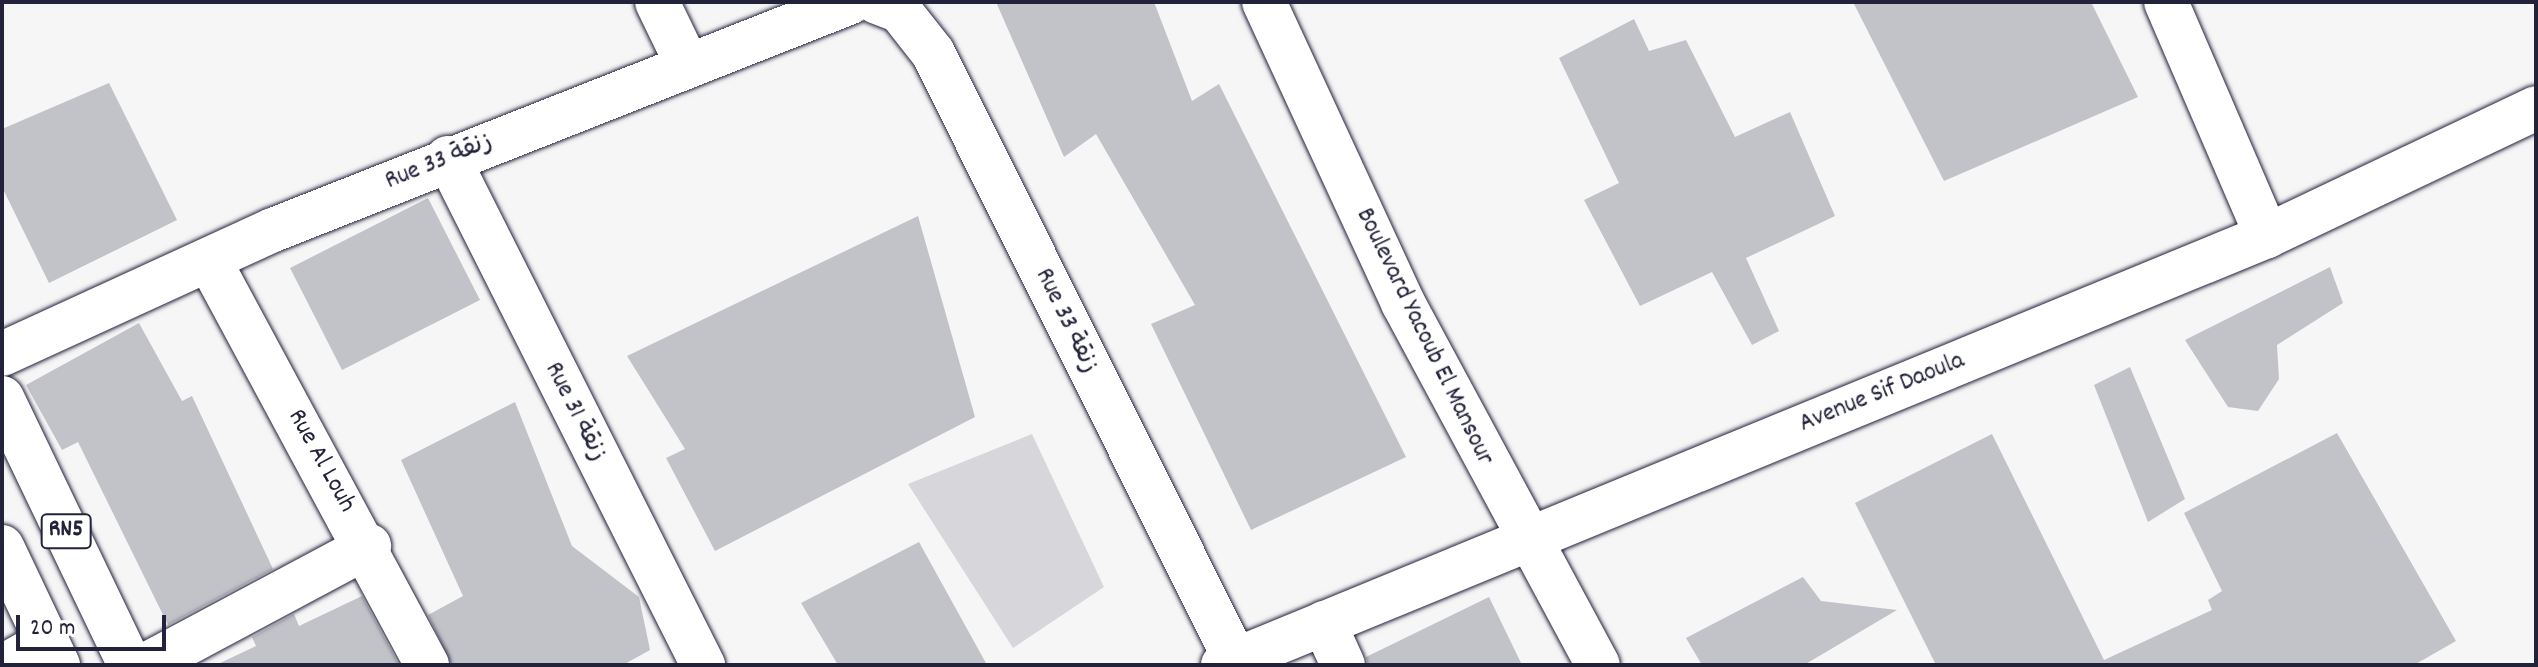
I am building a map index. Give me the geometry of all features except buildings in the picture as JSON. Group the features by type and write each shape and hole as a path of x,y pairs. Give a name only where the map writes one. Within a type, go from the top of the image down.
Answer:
{"street":[{"path":"657,2 688,66"},
{"name":"Rue 33 زنقة","path":"2,354 209,260 448,158 851,2"},
{"name":"Rue 33 زنقة","path":"877,2 900,11 933,53 1229,662"},
{"name":"Boulevard Yacoub El Mansour","path":"1264,2 1403,303 1598,665"},
{"path":"2166,2 2267,236"},
{"name":"Avenue Sif Daoula","path":"1229,662 2267,236 2535,112"},
{"name":"Rue 31 زنقة","path":"448,158 703,665"},
{"name":"Rue Al Louh","path":"209,260 369,546 427,665"},
{"name":"RN5","path":"2,398 130,665"},
{"path":"146,665 369,546"},
{"name":"RN5","path":"2,547 53,654"},
{"path":"1324,623 1343,665"},
{"path":"6,665 53,654"}],"shaded area":[{"path":"1032,434 1104,587 1013,648 908,484"}]}
